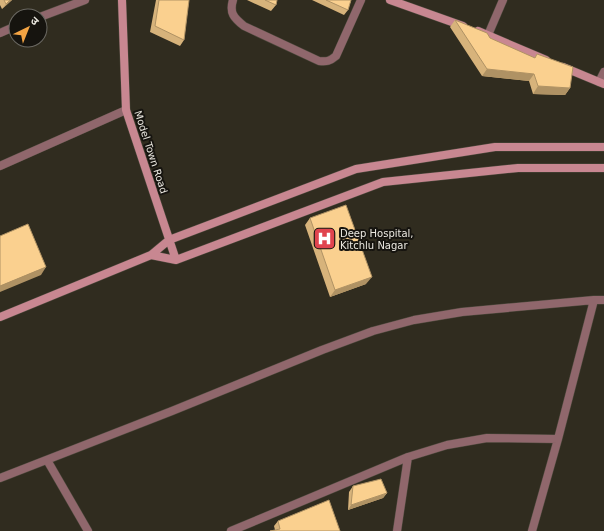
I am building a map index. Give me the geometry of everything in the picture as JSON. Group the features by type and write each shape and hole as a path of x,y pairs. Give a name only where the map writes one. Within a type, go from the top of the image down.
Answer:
{"street":[{"path":"48,14 85,0"},
{"name":"Model Town Road","path":"122,0 126,110 176,260"},
{"path":"232,0 230,8 233,15 244,26 325,62 336,56 361,0"},
{"path":"390,0 488,35 602,83 604,72"},
{"path":"488,35 503,0"},
{"path":"0,166 126,110"},
{"path":"0,317 151,255 169,240 356,169 495,147 604,147"},
{"path":"151,255 176,260 383,182 518,168 604,168"},
{"path":"532,531 558,439 594,300"},
{"path":"0,478 172,411 322,350 373,332 414,320 462,312 604,300"},
{"path":"231,531 408,457 447,445 487,438 558,439"},
{"path":"397,531 408,457"},
{"path":"46,460 88,531"}],"building":[{"path":"4,0 10,0 6,4"},
{"path":"159,0 189,0 184,40 155,26"},
{"path":"265,0 277,0 276,5"},
{"path":"326,0 351,0 348,10"},
{"path":"455,20 487,33 490,38 535,58 537,54 573,67 570,88 538,86 534,74 487,69"},
{"path":"346,205 372,277 335,290 310,218"},
{"path":"28,224 46,267 0,286 0,236"},
{"path":"381,479 387,493 351,505 353,486"},
{"path":"329,500 340,531 270,531 280,529 278,521"}],"place":[{"name":"Deep Hospital, Kitchlu Nagar","path":"324,239"}]}
